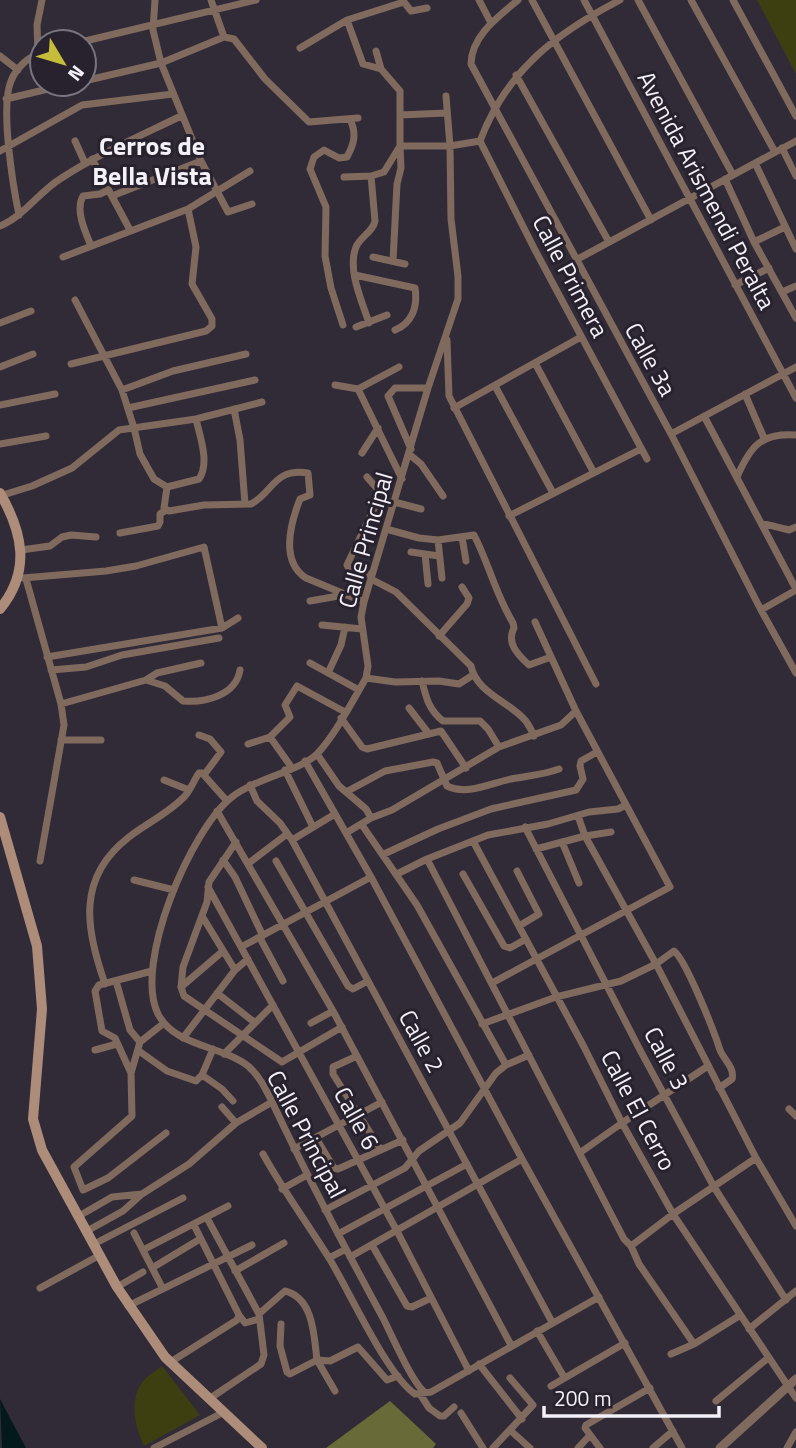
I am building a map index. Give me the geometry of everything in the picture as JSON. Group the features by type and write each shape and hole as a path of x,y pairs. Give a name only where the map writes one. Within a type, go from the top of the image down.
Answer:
{"main road":[{"path":"0,495 12,513 21,551 22,578 0,609"},
{"path":"0,817 37,946 42,1009 33,1119 42,1150 128,1306 169,1363 262,1448"}],"street":[{"path":"37,28 42,0"},
{"path":"155,0 153,30 161,63 201,161 228,212 251,204"},
{"path":"211,0 224,37"},
{"path":"98,38 256,0"},
{"path":"479,0 491,23 518,0"},
{"path":"532,0 651,220"},
{"name":"Avenida Arismendi Peralta","path":"584,0 796,398"},
{"path":"400,146 450,146 481,141 495,109 516,75 554,40 620,0"},
{"path":"638,0 729,177 754,242 796,318"},
{"path":"691,0 778,150 796,176"},
{"path":"733,0 796,117"},
{"path":"300,48 347,20 404,1 411,11 427,8"},
{"path":"347,20 362,62 381,69"},
{"name":"Calle 3a","path":"491,23 472,52 471,64 671,434 796,673"},
{"path":"98,77 161,63 224,37 234,39 265,79 309,121 354,119 354,145 347,157 339,158 324,150 314,158 310,169 326,208 326,256 331,288 343,325"},
{"path":"376,51 381,69 400,91 401,168 397,184 393,261"},
{"path":"0,56 18,70"},
{"path":"19,215 9,148 6,99 11,81 28,59"},
{"path":"516,75 609,242"},
{"path":"6,99 28,94"},
{"path":"0,151 72,108 173,94"},
{"name":"Calle Principal","path":"366,678 368,666 362,629 364,602 428,388 458,299 450,219 450,146 446,96"},
{"path":"400,115 447,113"},
{"path":"0,226 19,215 56,181 88,161 181,116"},
{"path":"75,141 110,193 130,230"},
{"name":"Calle Primera","path":"481,141 534,250 647,459"},
{"path":"576,260 796,141"},
{"path":"344,177 371,176 384,172 400,146"},
{"path":"91,246 82,218 80,201 83,196 110,193 201,161"},
{"path":"755,163 796,248"},
{"path":"63,257 188,209 250,171"},
{"path":"369,323 355,275 356,249 375,221 371,176"},
{"path":"71,364 206,331 212,327 212,319 191,284 196,247 188,209"},
{"path":"754,242 785,228"},
{"path":"373,257 405,264"},
{"path":"735,285 769,268"},
{"path":"355,275 415,288 411,319 395,331"},
{"path":"782,292 796,286"},
{"path":"75,300 122,390 135,428 140,454 154,479 166,487 199,479 202,475 203,454 196,419"},
{"path":"0,323 31,311"},
{"path":"356,327 387,315"},
{"path":"446,336 449,396 454,408 596,684"},
{"path":"454,408 581,337"},
{"path":"0,367 33,354"},
{"path":"122,390 173,371 246,354"},
{"path":"536,363 594,473"},
{"path":"335,385 358,388 399,367"},
{"path":"671,434 796,367"},
{"path":"128,408 255,380"},
{"path":"495,386 553,493"},
{"path":"358,388 402,479"},
{"path":"428,388 396,388 388,396 411,452 443,496"},
{"path":"0,405 55,394"},
{"path":"745,394 764,438"},
{"path":"0,495 32,486 72,468 119,430 196,419 262,402"},
{"path":"233,409 240,440 245,504"},
{"path":"704,416 796,589 761,610"},
{"path":"362,453 378,428"},
{"path":"737,477 747,453 764,438 781,433 796,435"},
{"path":"0,444 46,436"},
{"path":"509,516 641,449"},
{"path":"120,533 160,524 160,514 166,510 254,503 279,478 305,472 309,475 310,495 299,500 289,540 292,557 300,574 364,602"},
{"path":"367,477 393,504 421,509"},
{"path":"166,487 163,503 166,510"},
{"path":"381,494 347,565 349,569 372,577 396,592 471,667 472,675 480,684 524,718 534,736"},
{"path":"761,522 789,530 796,527"},
{"path":"386,529 438,540 473,534 481,548 493,586 513,622 510,643 529,665 551,657"},
{"path":"21,551 50,547 62,537 71,535 96,537"},
{"path":"462,537 466,561"},
{"path":"438,540 442,578"},
{"path":"40,861 64,725 61,704 22,578 136,566 202,546 222,628"},
{"path":"411,552 439,556"},
{"path":"425,554 429,584"},
{"path":"439,636 469,598 462,587"},
{"path":"310,601 345,595"},
{"path":"47,657 222,628 238,618"},
{"path":"492,983 670,887 576,711 535,622"},
{"path":"322,625 362,629"},
{"path":"328,673 341,645 345,627"},
{"path":"51,670 86,667 122,655 219,638"},
{"path":"61,704 146,680 157,673 201,663"},
{"path":"310,663 359,690"},
{"path":"146,680 166,686 183,701 204,701 231,689 239,678 240,670"},
{"path":"166,1133 108,1178 85,1191 77,1178 74,1166 132,1116 131,1073 140,1046 164,1023 153,1000 152,971 158,938 174,890 199,834 227,801 250,785 317,754 366,678 395,682 459,684 472,675"},
{"path":"422,681 427,702 443,721 480,721 499,747"},
{"path":"248,744 270,737 290,717 285,705 297,686 343,715 362,747 367,749 441,731"},
{"path":"409,708 429,734"},
{"path":"346,833 371,818 392,810 499,747 561,725 576,711"},
{"path":"443,721 441,731 466,768"},
{"path":"199,735 206,736 220,750 220,754 204,775"},
{"path":"270,737 288,769 313,827"},
{"path":"61,740 101,740"},
{"path":"384,854 438,829 491,809 576,790 583,779 580,766 582,761 597,752"},
{"path":"317,754 330,775 366,809 371,818"},
{"path":"305,761 682,1448"},
{"path":"346,792 385,771 433,762 437,763 443,780 452,789 477,789 559,769"},
{"path":"105,984 94,952 89,899 96,881 119,845 175,805 189,790 198,774 204,775 227,801"},
{"path":"164,780 189,790"},
{"name":"Calle 2","path":"250,785 257,801 289,837 551,1322"},
{"path":"397,874 427,859 505,831 548,824 626,805"},
{"path":"217,811 342,1027 511,1345"},
{"path":"249,863 289,837 335,814"},
{"path":"578,816 585,836 656,964 756,1158 796,1226"},
{"path":"362,825 397,874 441,947 506,1065"},
{"name":"Calle 3","path":"525,827 715,1187 786,1300"},
{"path":"536,849 611,832"},
{"name":"Calle El Cerro","path":"473,841 673,1214 796,1398"},
{"path":"236,842 208,887 207,902 183,967 181,987 188,1001 282,1062 342,1027"},
{"path":"562,842 579,883"},
{"path":"427,859 506,1014 581,1152 624,1240 631,1246 639,1264 694,1344"},
{"path":"223,860 235,877 262,934 261,940 283,981"},
{"path":"276,861 348,986 353,989 368,981"},
{"path":"517,871 539,914 519,926"},
{"path":"463,874 504,946 510,948 526,939"},
{"path":"241,947 371,877"},
{"path":"134,880 174,890"},
{"name":"Calle 6","path":"208,887 397,1231 469,1371"},
{"path":"202,916 234,970"},
{"path":"181,987 223,951"},
{"path":"482,1024 556,997 607,986 656,964 674,951 683,963 714,1028 722,1054 733,1072 733,1079 719,1088"},
{"path":"183,1038 234,970 248,959"},
{"path":"131,1073 114,1037 102,1031 94,991 97,986 152,971"},
{"path":"116,981 130,1030 140,1046 167,1071 196,1081 202,1075 213,1049"},
{"path":"217,993 254,1022"},
{"path":"223,1054 273,1005"},
{"path":"311,1023 333,1011"},
{"name":"Calle Principal","path":"164,1023 183,1038 213,1049 252,1070 272,1102 325,1210 422,1393"},
{"path":"95,1050 117,1044"},
{"path":"325,1210 405,1168 419,1151 468,1114 484,1087 506,1065 529,1055"},
{"path":"357,1056 332,1069 381,1150"},
{"path":"581,1152 708,1066"},
{"path":"202,1075 222,1089 233,1101"},
{"path":"87,1231 123,1211 142,1194 188,1164 236,1123 272,1102"},
{"path":"294,1149 382,1102"},
{"path":"222,1107 236,1123"},
{"path":"789,1109 796,1116"},
{"path":"316,1138 335,1169 343,1168 403,1140"},
{"path":"263,1154 282,1189 329,1258 398,1376 410,1391 431,1392 599,1297"},
{"path":"350,1257 522,1158"},
{"path":"631,1246 756,1158"},
{"path":"338,1234 467,1164"},
{"path":"282,1189 307,1175"},
{"path":"62,1185 77,1178"},
{"path":"79,1216 112,1197 142,1194"},
{"path":"94,1244 183,1198"},
{"path":"143,1250 228,1206"},
{"path":"207,1218 259,1316 264,1355 261,1364 209,1399"},
{"path":"194,1225 245,1323 259,1316 285,1292 291,1293 304,1306 311,1319 317,1360 335,1391"},
{"path":"134,1233 163,1289"},
{"path":"152,1268 200,1239"},
{"path":"235,1271 284,1242"},
{"path":"128,1306 252,1245"},
{"path":"372,1245 407,1306 412,1307 431,1298"},
{"path":"329,1258 346,1249"},
{"path":"40,1287 100,1255"},
{"path":"117,1287 143,1272"},
{"path":"749,1329 796,1291"},
{"path":"363,1318 379,1310"},
{"path":"169,1363 237,1320 239,1315"},
{"path":"671,1354 694,1344 740,1316"},
{"path":"281,1324 280,1346 288,1374 317,1360 330,1361 358,1347 387,1380 398,1376"},
{"path":"537,1331 564,1377"},
{"path":"551,1386 625,1343"},
{"path":"716,1401 768,1358"},
{"path":"479,1364 522,1419"},
{"path":"493,1448 532,1409 532,1403 510,1378"},
{"path":"720,1448 796,1378"},
{"path":"600,1448 585,1428 589,1423 650,1388"},
{"path":"422,1393 429,1408 440,1416 444,1416 454,1407"},
{"path":"154,1448 224,1412"},
{"path":"461,1413 483,1448"},
{"path":"511,1431 530,1448"},
{"path":"653,1448 673,1431"},
{"path":"787,1448 796,1432"},
{"path":"578,1448 590,1435"},
{"path":"501,1440 509,1448"}],"shaded area":[{"path":"757,0 796,0 796,74"},
{"path":"162,1366 200,1415 144,1446 136,1422 136,1396 144,1380"},
{"path":"0,1399 26,1448 2,1448"}],"green space":[{"path":"390,1401 436,1444 433,1448 326,1448"}],"district":[{"name":"Cerros de Bella Vista","path":"152,160"}]}
